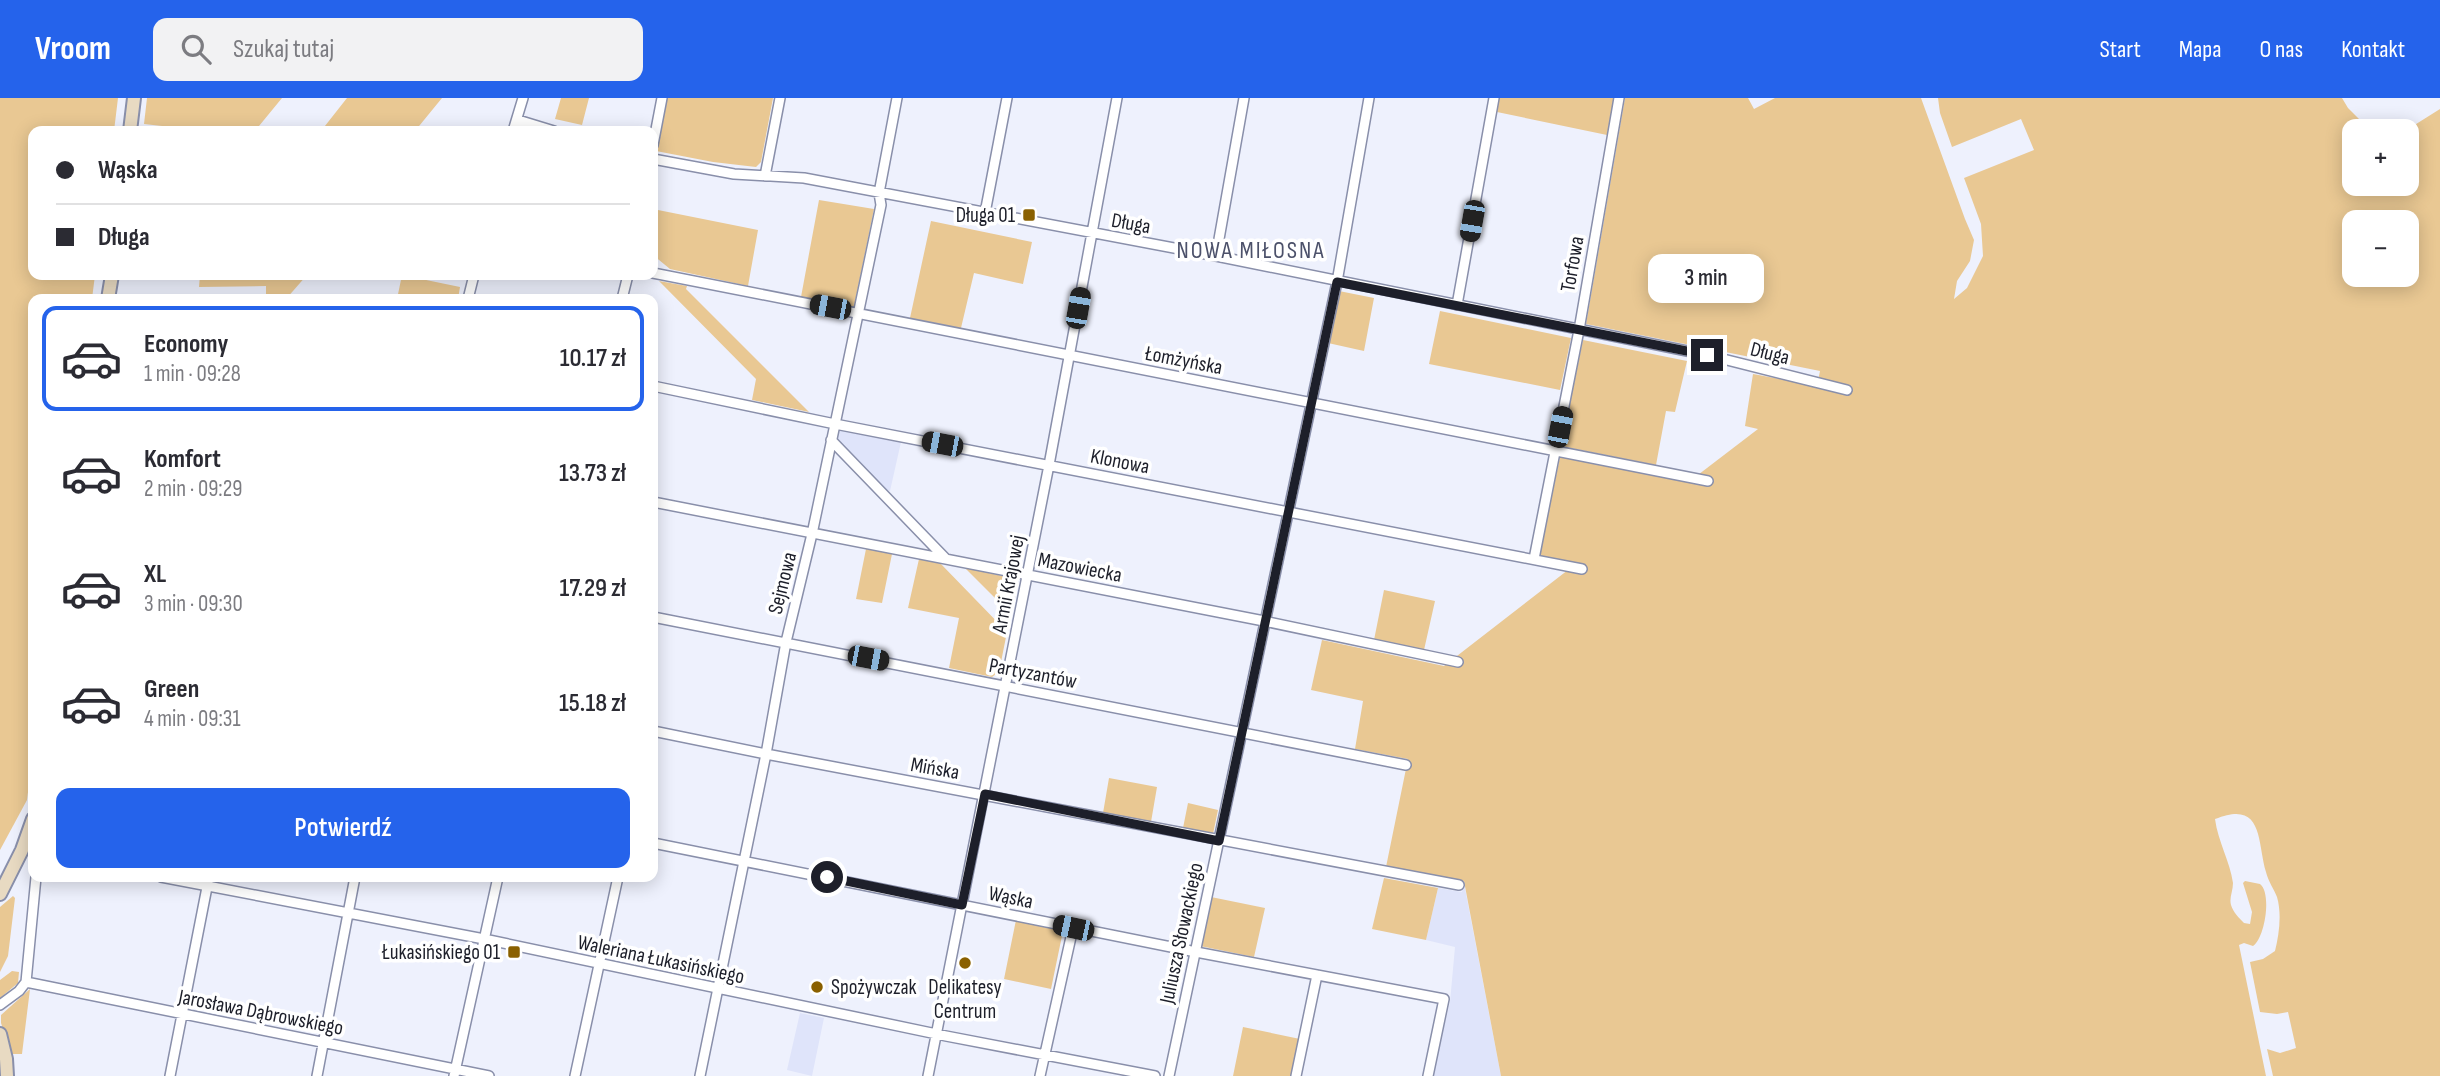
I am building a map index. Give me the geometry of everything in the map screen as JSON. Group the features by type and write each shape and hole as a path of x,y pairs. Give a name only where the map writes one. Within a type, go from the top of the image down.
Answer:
{"main road":[{"path":"131,126 134,98"},
{"path":"0,894 28,832"},
{"path":"0,1034 7,1076"}],"street":[{"path":"515,126 523,98"},
{"path":"657,126 662,98"},
{"path":"765,176 780,98"},
{"name":"Sejmowa","path":"700,1076 745,860 786,642 812,534 881,205 880,193 897,98"},
{"path":"985,213 1007,98"},
{"name":"Armii Krajowej","path":"928,1076 1028,575 1117,98"},
{"path":"1216,256 1244,98"},
{"name":"Juliusza Słowackiego","path":"1169,1076 1337,282 1369,98"},
{"path":"1457,305 1494,98"},
{"name":"Torfowa","path":"1534,559 1579,330 1619,98"},
{"path":"518,120 538,126"},
{"name":"Długa","path":"658,160 734,174 804,178 1216,256 1707,355 1847,390"},
{"name":"Łomżyńska","path":"658,275 1708,481"},
{"name":"Klonowa","path":"658,387 1581,569"},
{"path":"831,440 946,559"},
{"name":"Mazowiecka","path":"658,503 1264,621 1458,662"},
{"name":"Partyzantów","path":"658,618 1406,765"},
{"name":"Mińska","path":"658,732 1458,885"},
{"name":"Wąska","path":"658,844 1073,928 1444,999 1427,1076"},
{"path":"0,1005 19,991 26,982 36,882"},
{"path":"170,1076 208,882"},
{"name":"Waleriana Łukasińskiego","path":"212,882 349,914 1155,1076"},
{"path":"317,1076 354,882"},
{"path":"455,1073 497,882"},
{"path":"575,1076 617,882"},
{"path":"1040,1076 1073,928"},
{"path":"1296,1076 1317,975"},
{"name":"Jarosława Dąbrowskiego","path":"26,982 324,1042 455,1073 489,1076"}],"shaded area":[{"path":"0,98 118,98 115,126 28,126 28,280 94,280 93,294 28,294 28,792 27,800 0,850"},
{"path":"147,98 282,98 259,126 144,124"},
{"path":"347,98 442,98 419,126 325,126"},
{"path":"561,98 589,98 582,125 555,119"},
{"path":"666,98 773,98 761,162 756,167 658,151"},
{"path":"1499,98 1614,98 1607,135 1497,112"},
{"path":"1625,98 1748,98 1754,109 1775,98 1921,98 1974,240 1970,261 1957,281 1954,299 1967,288 1983,256 1981,224 1964,178 2034,150 2021,119 1952,147 1940,113 1938,98 2342,98 2359,119 2342,119 2342,196 2419,196 2419,122 2440,109 2440,1076 2273,1076 2267,1049 2280,1053 2296,1048 2288,1012 2260,1012 2250,962 2263,959 2275,951 2279,904 2267,875 2256,827 2250,819 2231,814 2215,819 2233,883 2230,900 2232,908 2244,923 2250,924 2252,912 2243,883 2245,881 2260,884 2266,896 2266,915 2261,934 2253,946 2244,943 2239,945 2266,1076 1501,1076 1464,881 1386,867 1408,759 1355,749 1363,701 1311,690 1322,640 1444,666 1577,563 1539,556 1560,457 1690,481 1758,429 1745,426 1753,374 1817,386 1820,371 1586,324"},
{"path":"819,200 874,209 854,307 801,297"},
{"path":"658,210 758,230 748,286 670,269 658,259"},
{"path":"931,221 1032,242 1023,284 974,273 961,328 910,318"},
{"path":"200,280 303,280 290,294 266,294 266,286 199,287"},
{"path":"401,280 426,280 460,287 459,294 398,294"},
{"path":"659,281 687,286 686,289 809,412 752,400 756,379"},
{"path":"1339,291 1374,298 1364,351 1328,343"},
{"path":"1440,311 1571,338 1560,390 1429,364"},
{"path":"1583,340 1687,361 1675,412 1666,411 1656,465 1561,446"},
{"path":"838,429 901,442 890,491 835,439"},
{"path":"866,549 892,554 882,603 856,599"},
{"path":"919,559 940,563 1007,632 999,672 992,677 949,668 959,618 908,608"},
{"path":"965,568 1012,578 1017,585 1011,614"},
{"path":"1384,590 1435,601 1424,650 1374,640"},
{"path":"1109,778 1157,787 1151,822 1103,813"},
{"path":"1188,803 1218,810 1213,834 1183,828"},
{"path":"1384,878 1438,888 1426,940 1372,929"},
{"path":"1463,878 1501,1076 1432,1076 1450,1002 1455,947 1426,940 1438,888 1462,892"},
{"path":"13,896 15,898 8,956 0,972 0,907"},
{"path":"1211,897 1265,908 1254,957 1200,946"},
{"path":"1016,920 1063,931 1051,989 1004,979"},
{"path":"12,971 19,972 18,983 0,998 0,980"},
{"path":"30,989 22,1054 11,1054 1,1015"},
{"path":"800,1013 824,1018 812,1076 787,1070"},
{"path":"1243,1027 1300,1039 1291,1076 1233,1076"}],"place":[{"name":"Długa 01","path":"1029,215"},
{"name":"Łukasińskiego 01","path":"514,952"},
{"name":"Delikatesy Centrum","path":"965,963"},
{"name":"Spożywczak","path":"817,987"}],"district":[{"name":"NOWA MIŁOSNA","path":"1251,250"}],"route":[{"path":"827,877 962,905 985,794 1219,841 1337,282 1707,355"}]}
